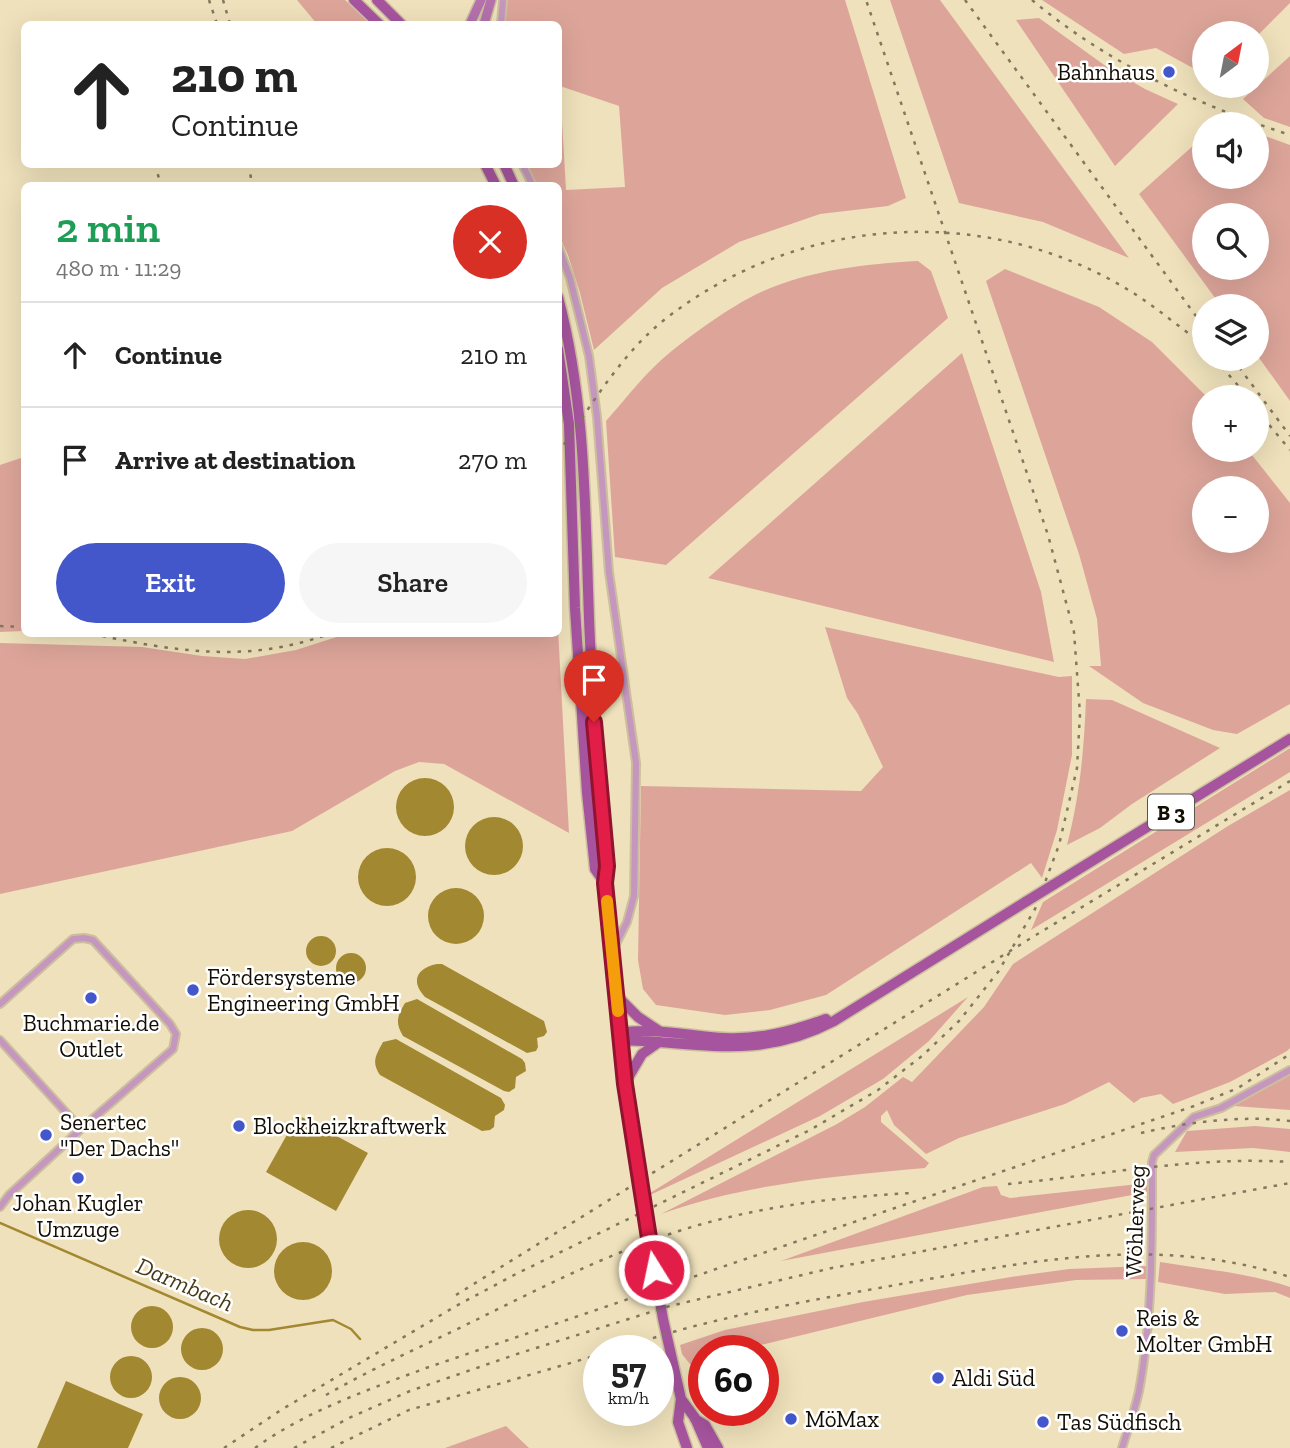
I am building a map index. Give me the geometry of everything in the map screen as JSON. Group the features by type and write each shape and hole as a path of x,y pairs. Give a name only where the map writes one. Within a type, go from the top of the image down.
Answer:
{"main road":[{"path":"354,0 376,21"},
{"path":"377,0 398,21"},
{"path":"471,21 481,0"},
{"path":"485,21 491,0"},
{"path":"562,314 580,407 592,697 607,866 605,883 625,1084 661,1307 681,1399 678,1422 687,1448"},
{"path":"562,376 569,424 575,608 587,793 595,869 605,883"},
{"name":"B 3","path":"620,1036 764,1037 851,1010 1290,739"},
{"path":"617,996 661,1038 642,1054 625,1084"},
{"path":"681,1399 688,1408"},
{"path":"698,1426 708,1448"},
{"path":"706,1426 718,1448"}],"street":[{"path":"501,21 503,0"},
{"path":"562,257 584,335 597,417 609,572 636,763 634,896 627,922 612,952"},
{"path":"0,1004 74,939 84,937 93,940 170,1024 176,1034 173,1049 81,1129 9,1195 0,1207"},
{"path":"0,1040 81,1129"},
{"name":"Wöhlerweg","path":"1122,1448 1138,1393 1145,1348 1152,1271 1154,1155 1194,1117 1221,1108 1290,1070"}],"shaded area":[{"path":"297,0 345,0 367,21 314,21"},
{"path":"507,0 845,0 906,198 888,206 820,214 739,242 662,288 594,350 580,293 562,242 562,182 536,182 529,168 562,168 562,121 566,190 625,187 619,106 562,87 562,21 505,21"},
{"path":"890,0 940,0 1129,258 1043,222 959,203"},
{"path":"1042,0 1290,0 1269,24 1269,21 1192,21 1192,68 1156,48 1124,54"},
{"path":"1039,18 1107,67 1178,104 1115,166 1016,20"},
{"path":"1290,56 1290,127 1269,120 1269,112 1257,112 1243,99 1269,98 1269,75"},
{"path":"1269,137 1290,145 1290,401 1268,371 1269,294 1212,294 1202,280 1269,280 1269,203 1192,203 1192,266 1139,194 1192,147 1192,189 1269,189"},
{"path":"918,261 931,271 948,318 666,565 615,557 606,421 656,365 721,315 780,284 838,269"},
{"path":"1005,269 1099,307 1152,342 1195,385 1192,385 1192,462 1258,462 1269,476 1192,476 1192,553 1269,553 1269,476 1290,503 1290,704 1237,734 1213,730 1143,703 1089,666 1101,666 1097,619 1079,554 986,281"},
{"path":"962,353 1041,592 1054,662 708,578"},
{"path":"21,458 21,631 0,632 0,465"},
{"path":"825,627 1059,677 1072,676 1072,755 1057,830 1042,878 1031,863 826,995 770,1010 725,1015 656,1005 643,989 638,960 641,786 861,791 883,767 858,714 847,698"},
{"path":"337,637 558,637 569,833 444,764 419,762 395,771 292,831 0,894 0,643 142,647 245,659 296,650"},
{"path":"1086,699 1112,700 1220,748 1132,804 1100,828 1067,845 1081,772"},
{"path":"1290,748 1290,772 1031,930 1043,902"},
{"path":"419,778 431,778 446,786 454,801 454,813 446,828 431,836 419,836 404,828 396,813 396,801 404,786"},
{"path":"1290,790 1290,1048 1287,1051 1230,1082 1173,1104 1161,1094 1141,1098 1134,1103 1109,1082 1065,1104 959,1138 926,1154 894,1125 887,1110 881,1116 881,1122 929,1163 925,1168 758,1188 661,1214 837,1124 865,1107 903,1077 912,1082 984,1007 1013,964 1228,826"},
{"path":"494,817 510,822 518,830 523,846 518,862 510,870 494,875 478,870 470,862 465,846 470,830 478,822"},
{"path":"381,848 393,848 408,856 416,871 416,883 408,898 393,906 381,906 366,898 358,883 358,871 366,856"},
{"path":"450,888 462,888 472,892 480,900 484,916 480,932 472,940 462,944 450,944 440,940 432,932 428,922 428,910 432,900 440,892"},
{"path":"321,936 332,940 336,951 332,962 321,966 310,962 306,951 310,940"},
{"path":"351,953 362,957 366,968 362,979 351,983 340,979 336,968 340,957"},
{"path":"442,964 544,1021 547,1032 537,1038 536,1051 527,1053 425,997 418,986 418,976 420,972"},
{"path":"968,997 929,1041 883,1079 820,1116 650,1195 650,1193"},
{"path":"417,999 522,1059 526,1071 516,1077 515,1088 509,1092 504,1091 403,1036 398,1023 400,1012 405,1003"},
{"path":"396,1039 501,1098 505,1105 504,1110 495,1116 494,1127 482,1131 380,1075 375,1062 378,1051 383,1042"},
{"path":"1290,1073 1290,1110 1234,1106 1234,1103"},
{"path":"298,1115 368,1153 336,1211 266,1172"},
{"path":"1255,1126 1290,1129 1290,1152 1253,1148 1175,1152 1187,1131"},
{"path":"1148,1183 1148,1192 781,1261 983,1187 997,1186 1001,1195 1010,1198"},
{"path":"248,1210 264,1215 272,1223 277,1239 272,1255 264,1263 248,1268 232,1263 224,1255 219,1239 224,1223 232,1215"},
{"path":"303,1242 319,1247 327,1255 332,1271 327,1287 319,1295 303,1300 287,1295 279,1287 274,1271 279,1255 287,1247"},
{"path":"1160,1262 1274,1282 1290,1287 1290,1298 1275,1292 1225,1294 1158,1282"},
{"path":"1147,1266 1146,1279 1076,1280 967,1295 779,1341 779,1335 710,1335 863,1302 1069,1269"},
{"path":"152,1306 167,1312 173,1327 167,1342 152,1348 137,1342 131,1327 137,1312"},
{"path":"202,1328 217,1334 223,1349 217,1364 202,1370 187,1364 181,1349 187,1334"},
{"path":"688,1342 688,1362 682,1354 680,1345"},
{"path":"131,1356 146,1362 152,1377 146,1392 131,1398 116,1392 110,1377 116,1362"},
{"path":"180,1377 195,1383 201,1398 195,1413 180,1419 165,1413 159,1398 165,1383"},
{"path":"66,1381 143,1414 128,1448 37,1448"},
{"path":"506,1426 529,1448 445,1448"}],"waterway":[{"name":"Darmbach","path":"0,1223 240,1327 269,1330 333,1320 351,1329 360,1339"}],"railway":[{"path":"209,0 216,21"},
{"path":"223,0 229,21"},
{"path":"224,1448 281,1410 456,1306 810,1130 878,1090 922,1056 959,1021 998,972 1035,909 1059,845 1077,768 1080,714 1074,632 1048,535 866,0"},
{"path":"965,0 1192,311"},
{"path":"1032,0 1091,43 1155,80 1221,110 1290,135"},
{"path":"156,168 160,182"},
{"path":"250,168 251,182"},
{"path":"562,447 633,349 664,320 722,282 784,255 849,238 916,232 982,237 1047,252 1109,279 1192,336"},
{"path":"1225,371 1238,385"},
{"path":"1242,371 1290,436"},
{"path":"1269,425 1290,450"},
{"path":"0,626 21,627"},
{"path":"109,637 210,652 268,649 319,637"},
{"path":"456,1295 1031,938 1290,781"},
{"path":"255,1448 316,1412 426,1368 1194,1106 1238,1088 1290,1054"},
{"path":"1141,1133 1215,1121 1290,1121"},
{"path":"1008,1184 1184,1164 1290,1162"},
{"path":"294,1448 349,1418 410,1391 670,1306 832,1268 1290,1183"},
{"path":"326,1395 560,1279 644,1243 728,1217 780,1207 911,1193"},
{"path":"663,1335 779,1307 960,1274 1055,1260 1148,1254 1195,1257 1242,1264 1290,1277"},
{"path":"331,1448 409,1410 583,1359"}],"slow traffic":[{"path":"607,901 618,1011"}],"place":[{"name":"Bahnhaus","path":"1169,72"},
{"name":"Fördersysteme Engineering GmbH","path":"193,990"},
{"name":"Buchmarie.de Outlet","path":"91,998"},
{"name":"Blockheizkraftwerk","path":"239,1126"},
{"name":"Senertec \"Der Dachs\"","path":"46,1135"},
{"name":"Johan Kugler Umzuge","path":"78,1178"},
{"name":"Reis & Molter GmbH","path":"1122,1331"},
{"name":"Aldi Süd","path":"938,1378"},
{"name":"MöMax","path":"791,1419"},
{"name":"Tas Südfisch","path":"1043,1422"}],"route":[{"path":"594,722 607,866 605,883 621,1049 637,1171 654,1270"}]}
